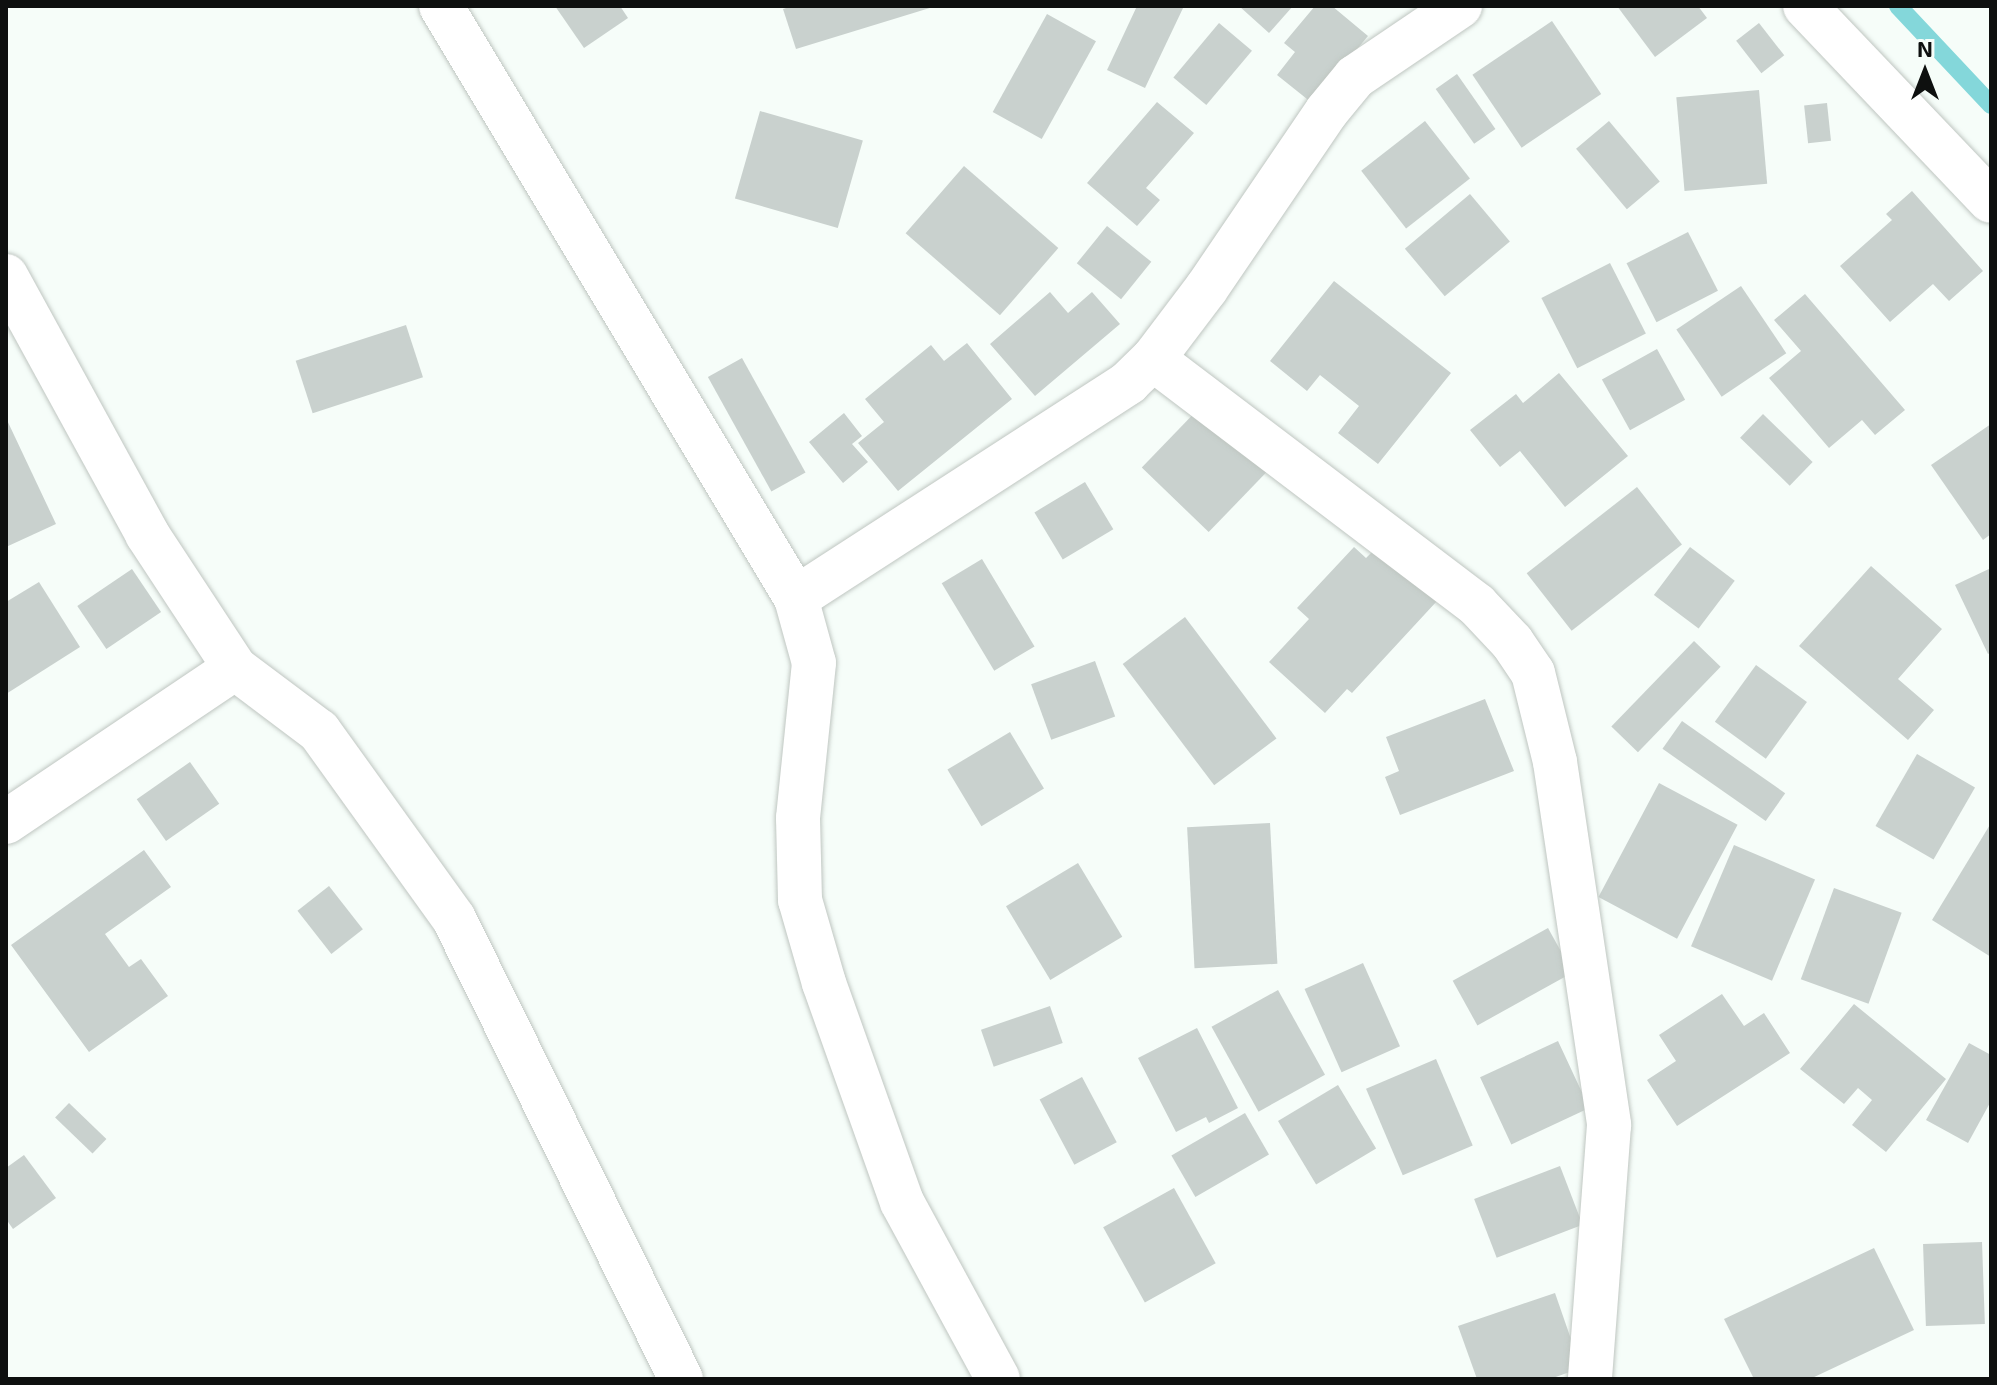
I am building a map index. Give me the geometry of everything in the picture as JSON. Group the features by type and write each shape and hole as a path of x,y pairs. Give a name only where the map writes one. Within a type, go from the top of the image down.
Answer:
{"street":[{"path":"441,6 796,598 814,663 798,818 800,900 824,983 902,1202 998,1379"},
{"path":"796,598 1128,383 1153,359 1206,289 1327,111 1355,77 1460,6"},
{"path":"1805,6 1991,201"},
{"path":"6,276 147,534 235,668 319,731 454,919 681,1379"},
{"path":"1153,359 1477,605 1512,642 1533,673 1555,762 1609,1125 1590,1379"},
{"path":"6,822 235,668"}],"building":[{"path":"555,6 620,6 628,18 584,48"},
{"path":"792,6 933,7 796,49 783,9"},
{"path":"1137,6 1184,6 1145,88 1107,70"},
{"path":"1239,6 1293,6 1269,33"},
{"path":"1315,6 1332,6 1368,36 1312,103 1277,75 1295,52 1284,43"},
{"path":"1617,6 1698,6 1707,18 1655,57"},
{"path":"1047,14 1096,41 1042,139 993,112"},
{"path":"1552,21 1601,94 1522,148 1472,75"},
{"path":"1219,23 1252,51 1206,105 1173,77"},
{"path":"1759,23 1784,55 1761,73 1736,41"},
{"path":"1457,74 1495,129 1474,144 1436,89"},
{"path":"1759,90 1767,184 1685,191 1676,97"},
{"path":"1157,102 1194,133 1146,188 1160,200 1137,226 1087,183"},
{"path":"1827,103 1831,141 1808,143 1804,105"},
{"path":"760,111 863,140 838,228 735,198"},
{"path":"1425,121 1470,179 1406,228 1361,171"},
{"path":"1609,121 1660,182 1627,209 1576,149"},
{"path":"964,166 1058,248 1000,315 906,233"},
{"path":"1912,191 1983,271 1949,301 1933,284 1890,322 1840,266 1892,220 1886,214"},
{"path":"1470,194 1510,241 1445,296 1405,249"},
{"path":"1107,226 1151,262 1121,299 1077,263"},
{"path":"1688,232 1718,291 1656,322 1627,263"},
{"path":"1610,263 1646,333 1577,368 1541,298"},
{"path":"1334,281 1451,373 1378,464 1338,433 1359,406 1320,375 1307,391 1270,361"},
{"path":"1741,286 1786,353 1722,397 1676,330"},
{"path":"1050,292 1068,313 1092,292 1120,324 1035,396 990,344"},
{"path":"1805,294 1905,410 1875,435 1862,420 1829,448 1769,378 1801,351 1774,320"},
{"path":"406,325 423,377 313,413 296,361"},
{"path":"967,343 1012,399 898,491 858,443 884,422 865,399 931,345 944,361"},
{"path":"1657,349 1685,400 1630,430 1602,380"},
{"path":"742,358 806,473 771,491 708,377"},
{"path":"1559,373 1628,456 1565,507 1520,451 1500,467 1470,430 1516,394 1523,403"},
{"path":"1205,402 1272,467 1209,532 1142,467"},
{"path":"844,413 862,436 852,444 868,462 843,483 809,442"},
{"path":"1763,414 1813,462 1790,486 1740,438"},
{"path":"6,418 56,524 6,547"},
{"path":"1991,424 1991,534 1983,540 1931,465"},
{"path":"1085,482 1113,529 1063,560 1034,512"},
{"path":"1637,487 1682,545 1572,631 1527,573"},
{"path":"1354,547 1366,558 1377,547 1437,601 1352,693 1347,689 1325,713 1269,662 1309,619 1297,608"},
{"path":"1690,547 1735,581 1699,629 1654,595"},
{"path":"982,559 1035,646 994,671 942,583"},
{"path":"1871,566 1942,629 1898,679 1934,710 1908,740 1799,646"},
{"path":"1991,568 1991,652 1988,654 1955,585"},
{"path":"132,569 161,612 106,649 77,606"},
{"path":"39,582 80,647 6,694 6,602"},
{"path":"1185,617 1276,738 1214,785 1123,664"},
{"path":"1694,641 1721,667 1638,752 1611,727"},
{"path":"1095,661 1115,716 1051,740 1031,684"},
{"path":"1756,665 1807,702 1766,759 1715,722"},
{"path":"1485,699 1514,771 1400,815 1385,777 1399,771 1386,737"},
{"path":"1682,721 1785,793 1766,821 1662,749"},
{"path":"1010,732 1044,789 981,826 947,770"},
{"path":"1917,754 1975,788 1934,859 1876,826"},
{"path":"190,762 219,804 166,841 137,799"},
{"path":"1659,783 1738,825 1677,939 1598,897"},
{"path":"1270,823 1277,964 1194,968 1187,827"},
{"path":"1991,823 1991,957 1932,920"},
{"path":"1734,845 1815,879 1772,981 1691,946"},
{"path":"144,850 171,887 105,934 129,967 141,959 168,996 89,1052 11,945"},
{"path":"1078,863 1122,937 1050,980 1006,906"},
{"path":"329,886 363,929 331,954 297,911"},
{"path":"1834,888 1902,913 1868,1004 1801,979"},
{"path":"1548,928 1573,973 1477,1025 1453,981"},
{"path":"1363,963 1400,1046 1342,1072 1305,989"},
{"path":"1278,990 1325,1075 1259,1112 1212,1027"},
{"path":"1722,994 1744,1026 1764,1013 1790,1053 1677,1126 1647,1080 1676,1061 1659,1035"},
{"path":"1854,1004 1946,1079 1886,1152 1852,1125 1872,1100 1858,1088 1844,1104 1800,1069"},
{"path":"1050,1006 1063,1043 994,1067 981,1030"},
{"path":"1197,1028 1238,1108 1209,1123 1206,1117 1176,1132 1138,1058"},
{"path":"1558,1041 1589,1108 1511,1144 1480,1077"},
{"path":"1969,1043 1991,1055 1991,1101 1968,1143 1926,1120"},
{"path":"1436,1059 1473,1146 1403,1175 1366,1089"},
{"path":"1082,1077 1117,1142 1074,1165 1040,1100"},
{"path":"1338,1085 1376,1148 1316,1184 1278,1121"},
{"path":"69,1103 106,1139 93,1154 55,1117"},
{"path":"1245,1113 1269,1155 1195,1197 1171,1156"},
{"path":"24,1155 56,1198 13,1229 6,1219 6,1168"},
{"path":"1560,1166 1583,1225 1497,1258 1474,1199"},
{"path":"1174,1188 1216,1263 1145,1302 1103,1227"},
{"path":"1982,1242 1985,1324 1926,1326 1923,1244"},
{"path":"1874,1248 1914,1330 1810,1379 1754,1379 1724,1319"},
{"path":"1555,1293 1581,1368 1550,1379 1477,1379 1458,1326"}],"waterway":[{"path":"1898,6 1991,105"}]}
